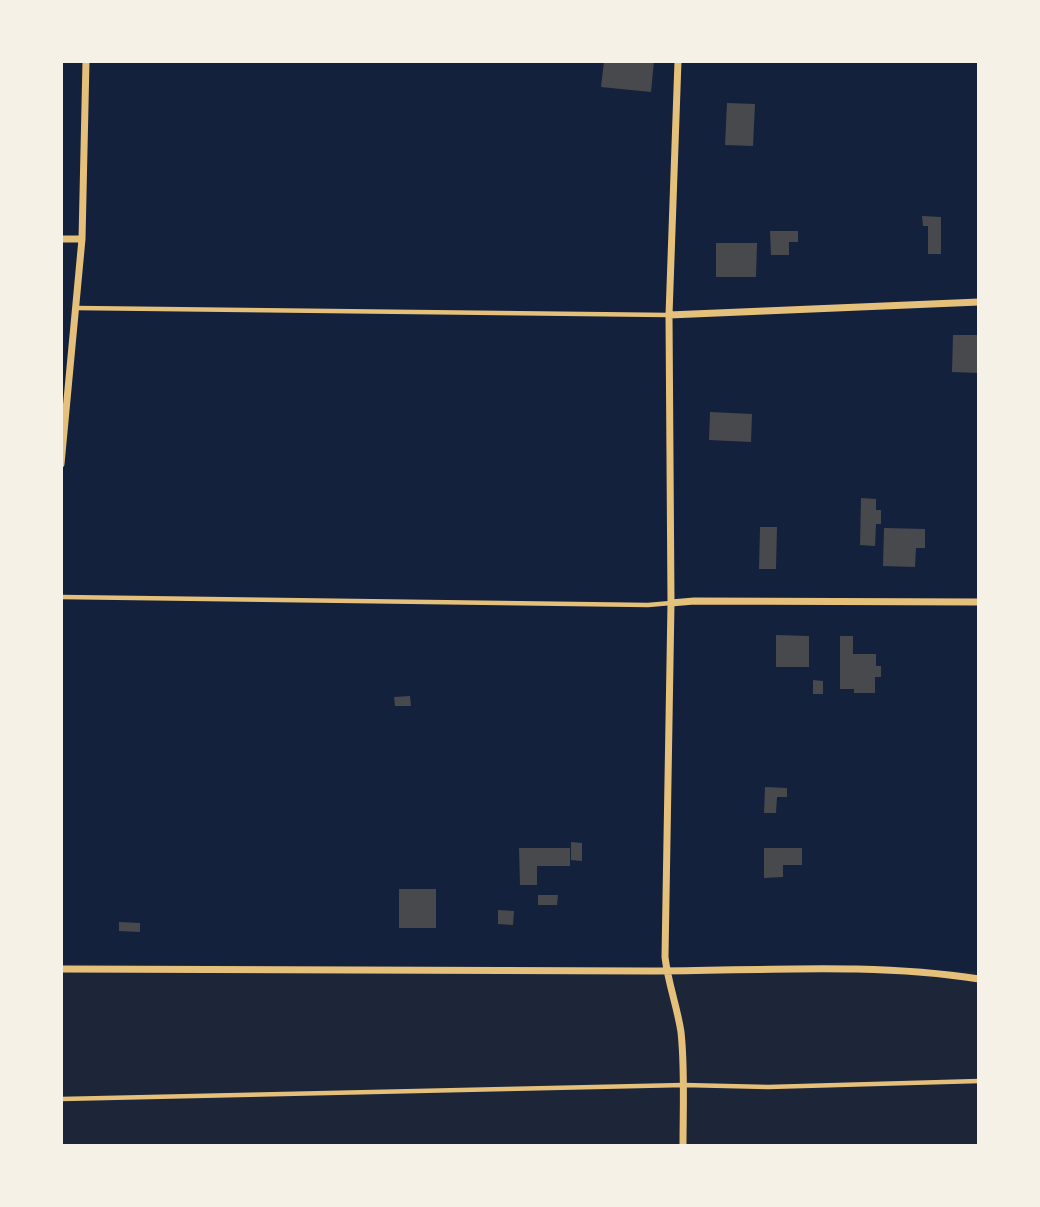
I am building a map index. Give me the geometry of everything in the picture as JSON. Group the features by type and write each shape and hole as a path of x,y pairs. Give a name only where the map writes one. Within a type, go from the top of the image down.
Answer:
{"street":[{"path":"61,464 82,239 86,61"},
{"path":"678,61 669,315 671,603 667,971 678,1014 684,1085 683,1146"},
{"path":"61,239 82,239"},
{"path":"669,315 979,302"},
{"path":"671,603 979,602"},
{"path":"61,970 890,971 979,979"}],"lane":[{"path":"76,309 669,315"},
{"path":"61,597 648,605 671,603"},
{"path":"61,1099 979,1081"}],"shaded area":[{"path":"61,964 979,971 979,1146 61,1146"}],"building":[{"path":"604,61 654,61 651,92 601,87"},
{"path":"727,103 755,104 753,146 725,145"},
{"path":"922,216 941,217 941,254 928,254 928,226 923,226"},
{"path":"770,231 798,231 798,242 789,242 789,255 771,255"},
{"path":"716,243 757,243 756,277 716,277"},
{"path":"953,335 979,335 979,373 952,372"},
{"path":"710,412 752,414 751,442 709,440"},
{"path":"861,498 876,499 876,510 881,510 881,524 876,524 875,546 860,545"},
{"path":"760,527 777,527 776,569 759,569"},
{"path":"884,528 925,529 925,548 916,548 915,567 883,566"},
{"path":"776,635 809,636 809,667 776,667"},
{"path":"840,636 853,636 853,654 876,654 876,666 881,666 881,677 875,677 875,693 854,693 854,689 840,689"},
{"path":"813,680 823,681 823,694 813,694"},
{"path":"410,696 411,706 395,706 394,697"},
{"path":"765,787 787,788 787,797 777,797 776,813 764,813"},
{"path":"571,842 582,843 582,861 571,860"},
{"path":"519,848 570,848 570,866 537,866 537,885 520,885"},
{"path":"764,848 802,848 802,865 783,865 783,877 764,878"},
{"path":"399,889 436,889 436,928 399,928"},
{"path":"538,895 558,895 557,905 538,905"},
{"path":"498,910 514,911 513,925 498,924"},
{"path":"119,922 140,923 140,932 119,931"}]}
